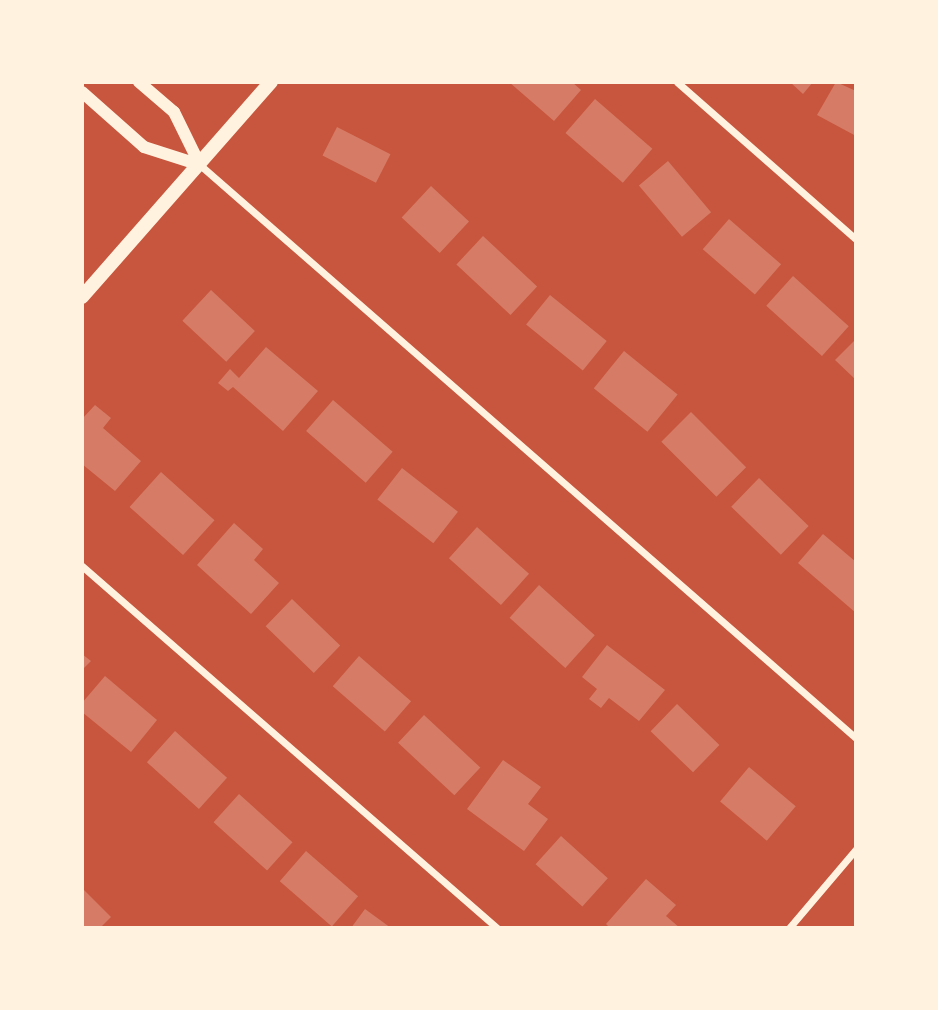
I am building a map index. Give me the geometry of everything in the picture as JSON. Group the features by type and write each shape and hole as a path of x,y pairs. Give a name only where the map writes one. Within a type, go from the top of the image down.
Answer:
{"main road":[{"path":"82,297 201,165 271,82"}],"street":[{"path":"139,82 174,112 201,165 856,738"},
{"path":"677,82 856,239"},
{"path":"82,92 144,147 201,165"},
{"path":"82,566 496,928"},
{"path":"789,928 856,849"}],"building":[{"path":"509,82 572,82 581,90 554,121"},
{"path":"790,82 813,82 803,94"},
{"path":"836,82 856,91 856,136 817,115"},
{"path":"595,99 652,149 623,183 565,133"},
{"path":"337,127 390,154 376,183 322,156"},
{"path":"668,161 711,212 682,237 639,185"},
{"path":"431,186 469,221 440,253 402,217"},
{"path":"729,219 781,264 755,294 703,249"},
{"path":"483,236 537,286 511,315 456,265"},
{"path":"793,276 849,326 822,356 766,306"},
{"path":"211,290 255,331 226,362 182,321"},
{"path":"550,295 607,341 583,370 526,325"},
{"path":"856,339 856,380 835,360"},
{"path":"266,347 318,391 283,431 233,387 228,391 218,383 230,369 239,378"},
{"path":"624,351 678,394 647,432 594,388"},
{"path":"333,400 393,452 366,483 306,431"},
{"path":"95,405 111,418 103,428 141,461 115,491 82,464 82,419"},
{"path":"691,412 746,467 716,497 661,442"},
{"path":"402,468 458,512 433,543 377,500"},
{"path":"161,472 215,520 183,555 130,507"},
{"path":"759,478 809,526 781,555 731,507"},
{"path":"234,523 263,549 254,560 279,583 251,614 197,565"},
{"path":"477,527 529,574 501,605 449,558"},
{"path":"823,534 856,562 856,613 798,563"},
{"path":"539,585 595,635 565,668 510,618"},
{"path":"292,599 340,646 314,673 266,626"},
{"path":"607,645 665,690 639,721 609,698 601,708 589,699 597,689 582,677"},
{"path":"82,654 91,661 82,670"},
{"path":"359,656 411,701 385,731 333,686"},
{"path":"105,676 157,720 131,752 82,712 82,703"},
{"path":"677,704 719,745 693,772 651,731"},
{"path":"424,715 480,768 454,795 398,743"},
{"path":"175,731 227,778 199,809 147,762"},
{"path":"503,760 541,787 528,804 548,819 524,851 467,809"},
{"path":"749,767 796,806 767,841 720,801"},
{"path":"239,794 293,842 267,870 214,822"},
{"path":"561,836 608,878 582,906 536,864"},
{"path":"306,851 358,896 332,926 280,881"},
{"path":"646,879 676,905 666,916 680,928 610,928 606,924"},
{"path":"82,888 111,917 100,928 82,928"},
{"path":"365,909 391,928 351,928"}]}
